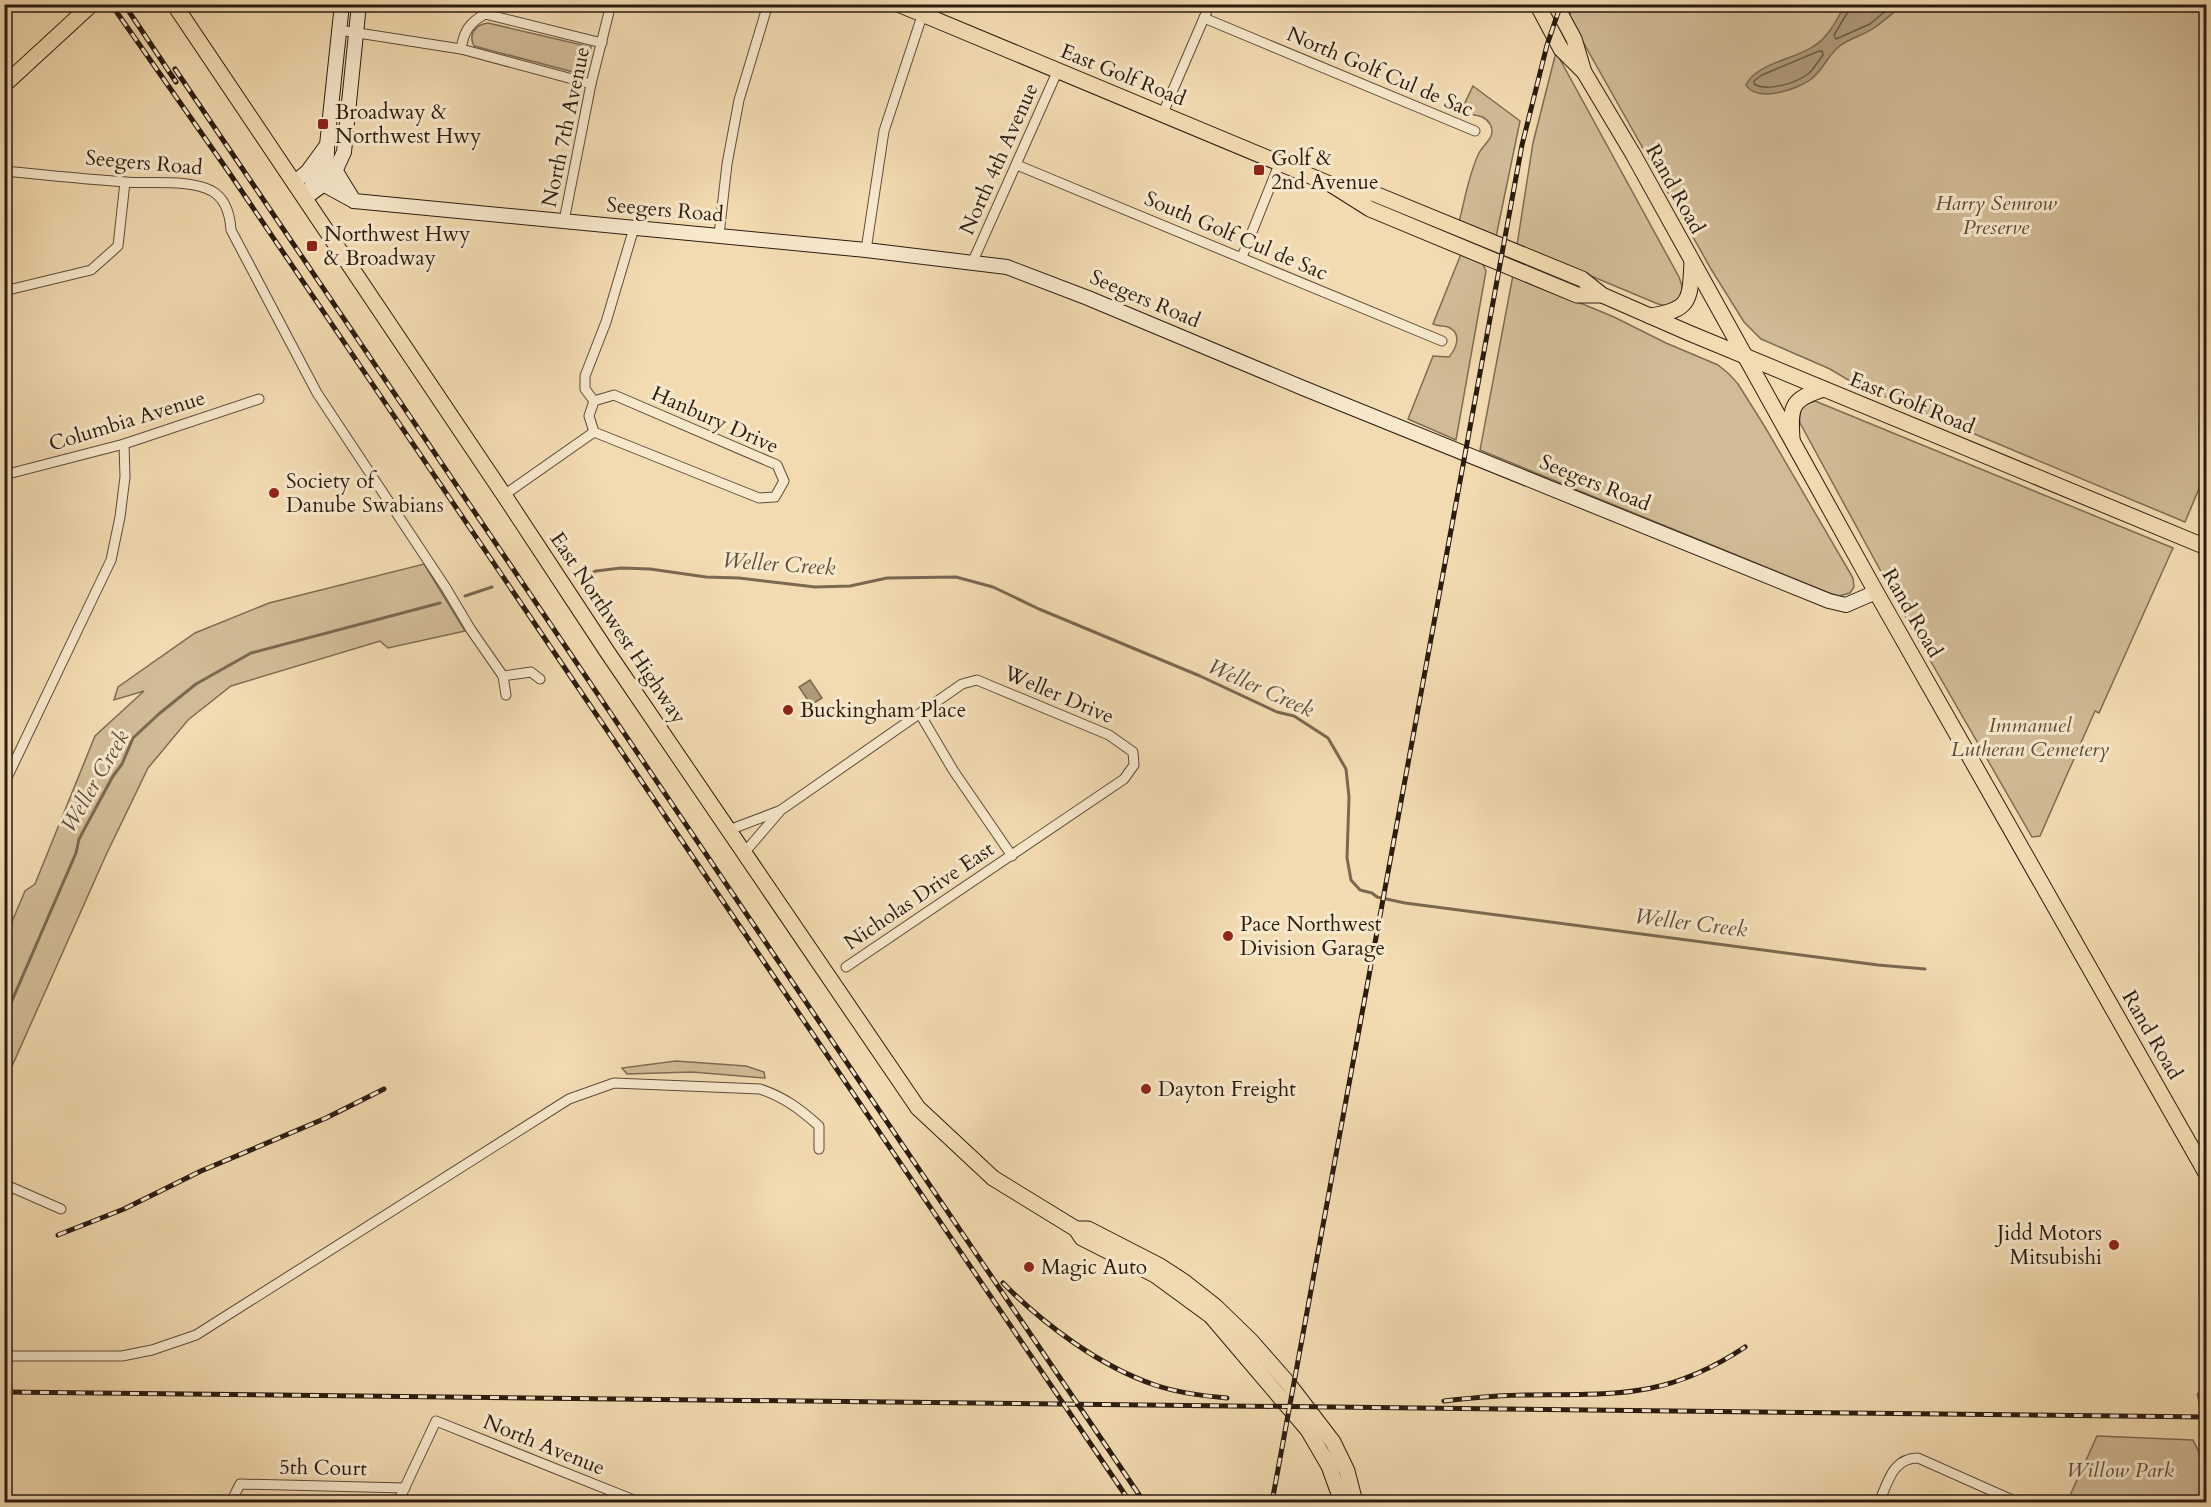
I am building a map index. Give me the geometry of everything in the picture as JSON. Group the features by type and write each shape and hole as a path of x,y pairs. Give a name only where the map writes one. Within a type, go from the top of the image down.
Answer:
{"main road":[{"path":"4,85 92,4"},
{"name":"East Northwest Highway","path":"174,4 608,653 918,1108 993,1178 1076,1229 1082,1238 1155,1275 1211,1316 1308,1430 1329,1466 1342,1503"},
{"name":"East Golf Road","path":"898,4 924,9 1058,70 1332,185 1376,194 1397,202 1582,279 1602,296 2206,547"},
{"name":"Rand Road","path":"1537,4 1561,49 1584,72"},
{"name":"Rand Road","path":"1555,4 1574,39 1584,72 1633,154 1876,592 2206,1173"},
{"path":"1650,316 1668,314 1681,308 1685,303 1689,291 1692,262"},
{"path":"1792,442 1791,422 1796,403 1802,396 1824,389"},
{"name":"East Northwest Highway","path":"1076,1229 1089,1228 1160,1266 1216,1307 1251,1341 1300,1397 1333,1442 1347,1471 1355,1503"}],"street":[{"path":"304,198 328,158 327,145 342,4"},
{"path":"304,198 332,178 344,152 359,4"},
{"name":"North 7th Avenue","path":"564,221 591,84 612,4"},
{"path":"719,235 727,164 739,100 768,4"},
{"path":"1163,113 1210,4"},
{"path":"866,250 884,131 924,9"},
{"path":"461,49 463,34 471,22 484,14 602,43"},
{"name":"North Golf Cul de Sac","path":"1204,18 1475,131"},
{"path":"339,30 461,49 591,84"},
{"name":"North 4th Avenue","path":"973,261 1058,70"},
{"path":"294,183 308,171 327,145"},
{"path":"1242,257 1280,162"},
{"name":"South Golf Cul de Sac","path":"1017,165 1442,341"},
{"path":"335,170 354,201"},
{"name":"Seegers Road","path":"4,171 125,182 197,185 214,192 224,201 230,215 231,230 317,393 503,676"},
{"path":"4,291 92,270 118,246 125,182"},
{"name":"Seegers Road","path":"323,184 354,201 719,235 973,261 1007,267 1045,280 1314,392 1830,601 1846,605 1876,592"},
{"path":"504,495 594,432 589,416 594,401 585,388 585,376 606,322 634,228"},
{"name":"Hanbury Drive","path":"594,401 614,395 777,465 784,481 775,497 759,498 594,432"},
{"name":"Columbia Avenue","path":"4,476 124,444 259,399"},
{"path":"4,783 111,560 125,477 124,444"},
{"path":"506,696 503,676 531,672 540,678"},
{"name":"Weller Drive","path":"920,714 962,684 977,680 1109,735 1133,752 1134,765 1124,779 1012,856"},
{"path":"729,830 781,810 920,714 953,770 1012,856"},
{"path":"744,853 781,810"},
{"name":"Nicholas Drive East","path":"846,967 1012,856"},
{"path":"4,1356 122,1356 152,1350 196,1335 569,1099 614,1083 760,1089 781,1096 819,1126 819,1149"},
{"path":"4,1184 61,1209"},
{"name":"North Avenue","path":"405,1488 436,1421 639,1503"},
{"path":"1879,1503 1896,1466 1909,1458 1926,1460 2017,1503"},
{"name":"5th Court","path":"231,1503 240,1484 405,1488"},
{"path":"398,1503 405,1488"}],"green space":[{"name":"Harry Semrow Preserve","path":"1574,4 2206,5 2206,472 2185,522 1855,384 1830,369 1761,339 1744,322 1711,269 1569,17"},
{"path":"488,23 591,47 585,75 474,46 472,34 476,28"},
{"path":"1556,52 1679,277 1682,298 1667,306 1517,245 1533,143"},
{"path":"1473,86 1520,121 1496,237 1459,222 1476,161 1492,133 1487,120 1461,111"},
{"path":"1461,254 1483,264 1486,271 1456,440 1408,419 1433,356 1449,357 1456,346 1457,337 1453,330 1446,326 1433,324"},
{"path":"1513,275 1614,317 1666,343 1718,365 1729,374 1738,384 1765,427 1853,578 1854,587 1850,593 1839,596 1829,593 1480,450"},
{"name":"Immanuel Lutheran Cemetery","path":"1815,401 2173,548 2099,713 2095,711 2040,836 2032,837 1915,634 1800,423 1798,416 1803,405"},
{"path":"424,564 465,631 388,648 380,641 231,686 188,720 148,768 106,855 5,1082 5,938 25,891 35,884 95,736 144,691 114,700 118,687 195,633 269,603"},
{"path":"676,1061 746,1066 764,1072 765,1078 692,1072 627,1074 622,1068"},
{"name":"Willow Park","path":"2097,1436 2193,1440 2206,1467 2206,1502 2067,1502"}],"water":[{"path":"1845,5 1903,5 1874,28 1841,45 1832,53 1819,72 1804,84 1786,91 1767,94 1751,90 1746,85 1751,78 1766,67 1806,51 1824,38"},
{"path":"810,680 822,698 811,705 799,687"}],"waterway":[{"name":"Weller Creek","path":"577,571 589,574 621,568 650,569 706,577 739,578 815,587 850,586 887,578 956,577 993,587 1039,609 1200,676 1277,712 1294,716 1328,738 1346,769 1349,797 1347,858 1351,880 1360,890 1377,897 1405,903 1878,965 1925,969"},
{"name":"Weller Creek","path":"465,596 492,587"},
{"name":"Weller Creek","path":"4,1019 76,853 79,839 113,776 122,764 133,738 196,684 251,653 440,603"},
{"name":"Weller Creek","path":"2198,1394 2206,1456"}],"railway":[{"path":"111,4 228,171 1130,1502"},
{"path":"124,4 176,82"},
{"path":"1272,1502 1522,145 1547,45 1561,4"},
{"path":"175,69 1144,1502"},
{"path":"58,1235 124,1209 201,1171 326,1118 384,1089"},
{"path":"1003,1283 1054,1329 1114,1367 1164,1388 1227,1398"},
{"path":"1444,1401 1640,1390 1665,1385 1690,1376 1717,1364 1745,1347"},
{"path":"4,1392 2206,1417"}],"place":[{"name":"Broadway & Northwest Hwy","path":"323,124"},
{"name":"Golf & 2nd Avenue","path":"1259,170"},
{"name":"Northwest Hwy & Broadway","path":"312,246"},
{"name":"Society of Danube Swabians","path":"274,493"},
{"name":"Buckingham Place","path":"788,710"},
{"name":"Pace Northwest Division Garage","path":"1228,936"},
{"name":"Dayton Freight","path":"1146,1089"},
{"name":"Jidd Motors Mitsubishi","path":"2114,1245"},
{"name":"Magic Auto","path":"1029,1267"}]}
